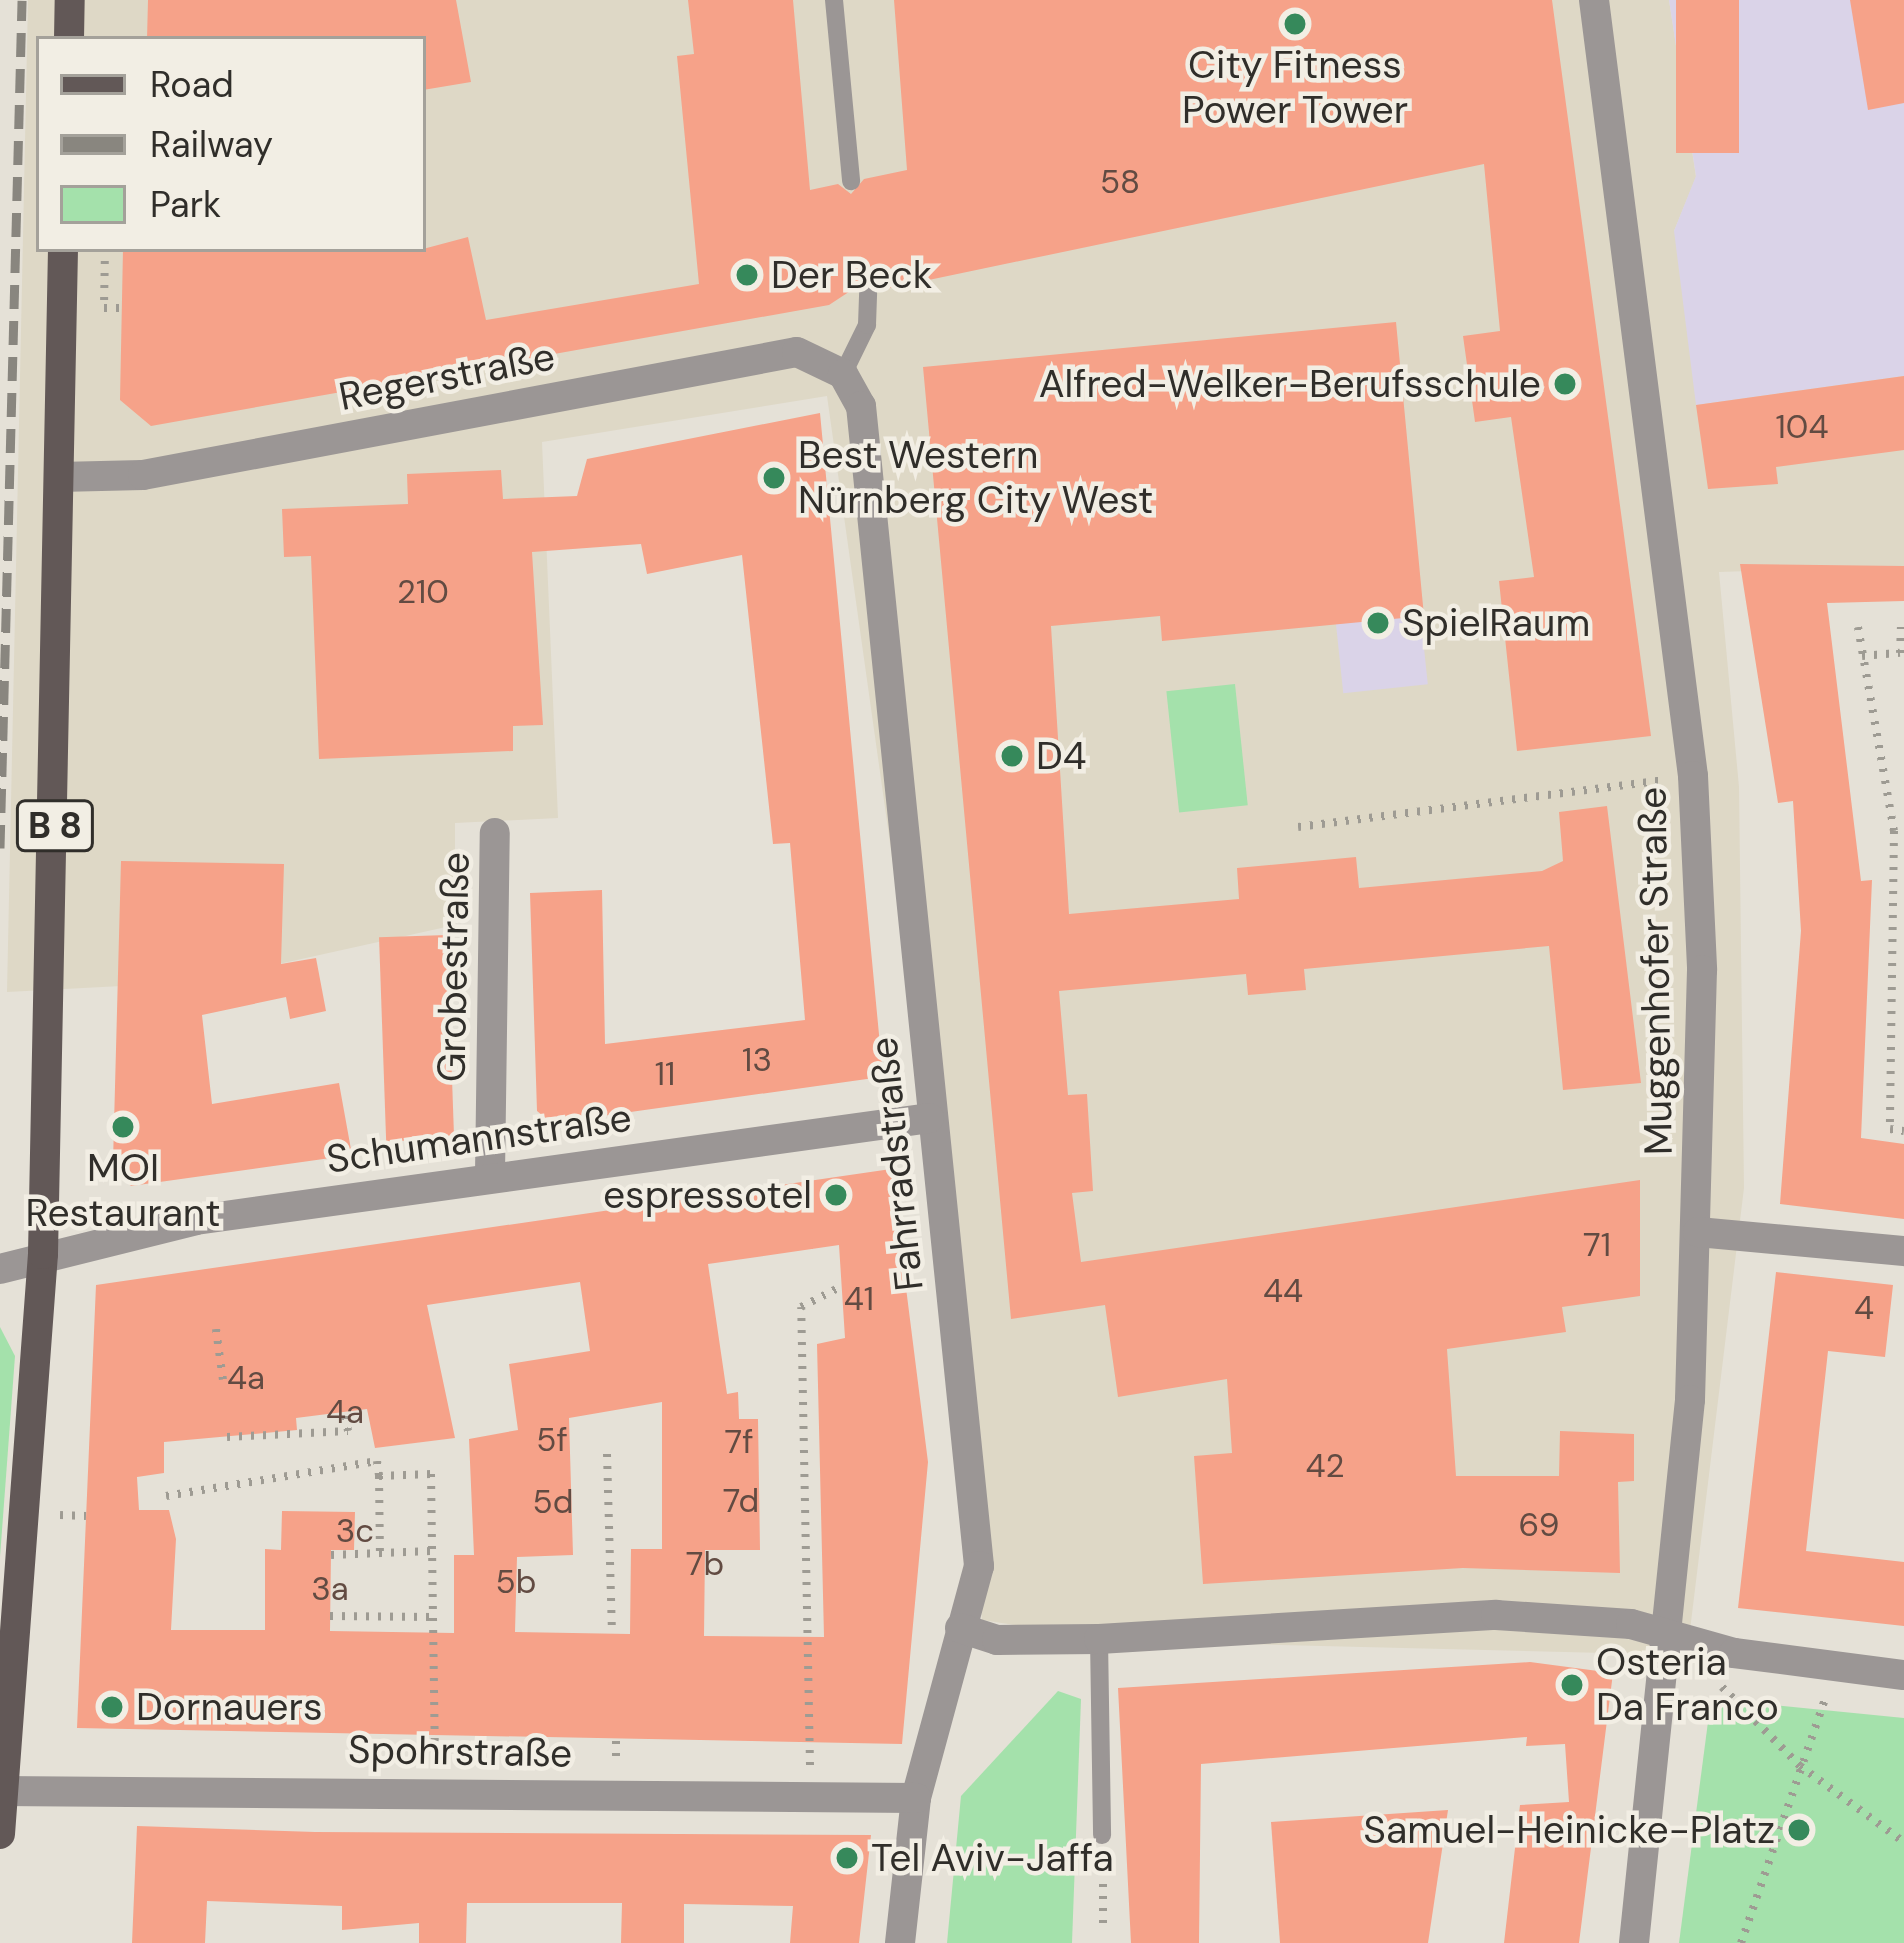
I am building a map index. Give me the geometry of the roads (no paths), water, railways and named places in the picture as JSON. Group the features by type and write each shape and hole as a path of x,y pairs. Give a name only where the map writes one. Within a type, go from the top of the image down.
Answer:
{"main road":[{"path":"69,36 70,0"},
{"name":"B 8","path":"0,1834 43,1254 63,252"}],"street":[{"name":"Muggenhofer Straße","path":"1594,0 1693,776 1698,1232 1671,1634 1634,1943"},
{"name":"Regerstraße","path":"59,477 142,475 796,352 843,374"},
{"name":"Fahrradstraße","path":"843,374 861,406 929,1118 979,1566 916,1798 900,1943"},
{"name":"Grobestraße","path":"490,1174 495,833"},
{"name":"Schumannstraße","path":"0,1269 43,1254 490,1174 929,1118"},
{"path":"1698,1232 1904,1251"},
{"path":"960,1628 997,1640 1099,1639 1496,1615 1671,1634 1904,1675"},
{"name":"Spohrstraße","path":"2,1791 435,1790 916,1798"}],"lane":[{"path":"834,0 851,181"},
{"path":"843,374 867,325 868,293"},
{"path":"1099,1639 1102,1835"}],"railway":[{"path":"0,848 22,0"}],"place":[{"name":"City Fitness Power Tower","path":"1295,24"},
{"name":"Der Beck","path":"747,275"},
{"name":"Alfred-Welker-Berufsschule","path":"1565,384"},
{"name":"Best Western Nürnberg City West","path":"774,478"},
{"name":"SpielRaum","path":"1378,623"},
{"name":"D4","path":"1012,756"},
{"name":"MOI Restaurant","path":"123,1127"},
{"name":"espressotel","path":"836,1195"},
{"name":"Osteria Da Franco","path":"1572,1685"},
{"name":"Dornauers","path":"112,1707"},
{"name":"Samuel-Heinicke-Platz","path":"1799,1830"},
{"name":"Tel Aviv-Jaffa","path":"847,1858"}]}
